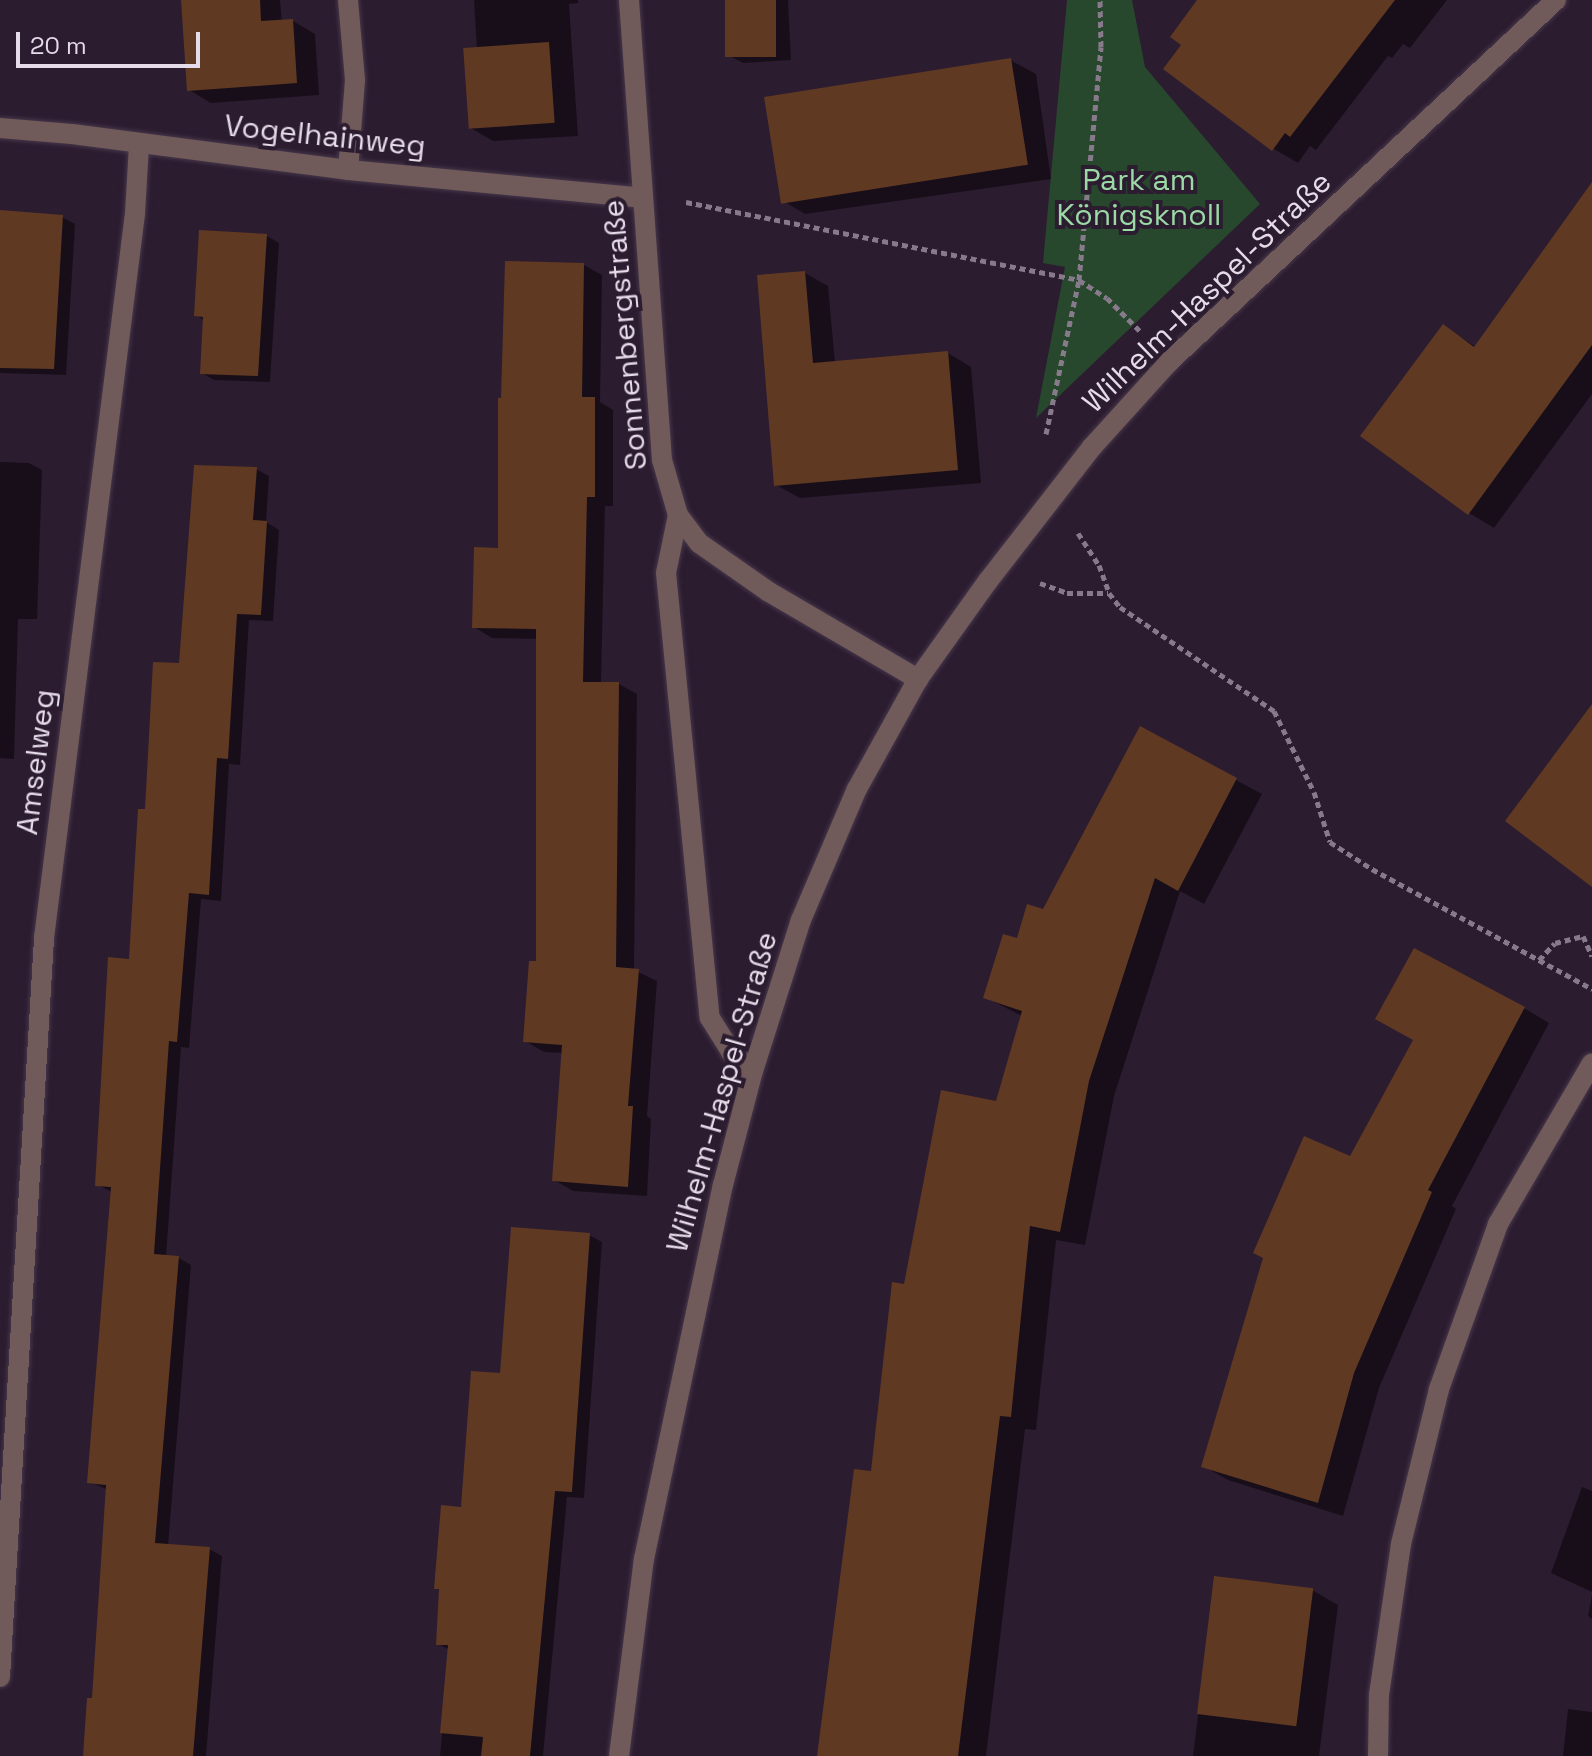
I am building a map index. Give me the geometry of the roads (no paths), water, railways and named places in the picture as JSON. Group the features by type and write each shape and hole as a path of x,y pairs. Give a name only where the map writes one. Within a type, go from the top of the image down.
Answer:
{"street":[{"path":"348,0 355,80 348,170"},
{"name":"Sonnenbergstraße","path":"629,0 662,460 678,515 699,543 769,592 918,679"},
{"name":"Wilhelm-Haspel-Straße","path":"619,1756 644,1559 694,1310 753,1071 801,920 857,789 918,679 1050,499 1169,362 1556,0"},
{"name":"Vogelhainweg","path":"0,128 348,170 643,198"},
{"name":"Amselweg","path":"0,1677 44,938 135,214 139,145"},
{"path":"678,515 666,573 710,1018 731,1052 753,1071"},
{"path":"1378,1756 1379,1695 1401,1544 1439,1389 1498,1224 1592,1063"}],"park label":[{"name":"Park am Königsknoll","path":"1139,197"}]}
